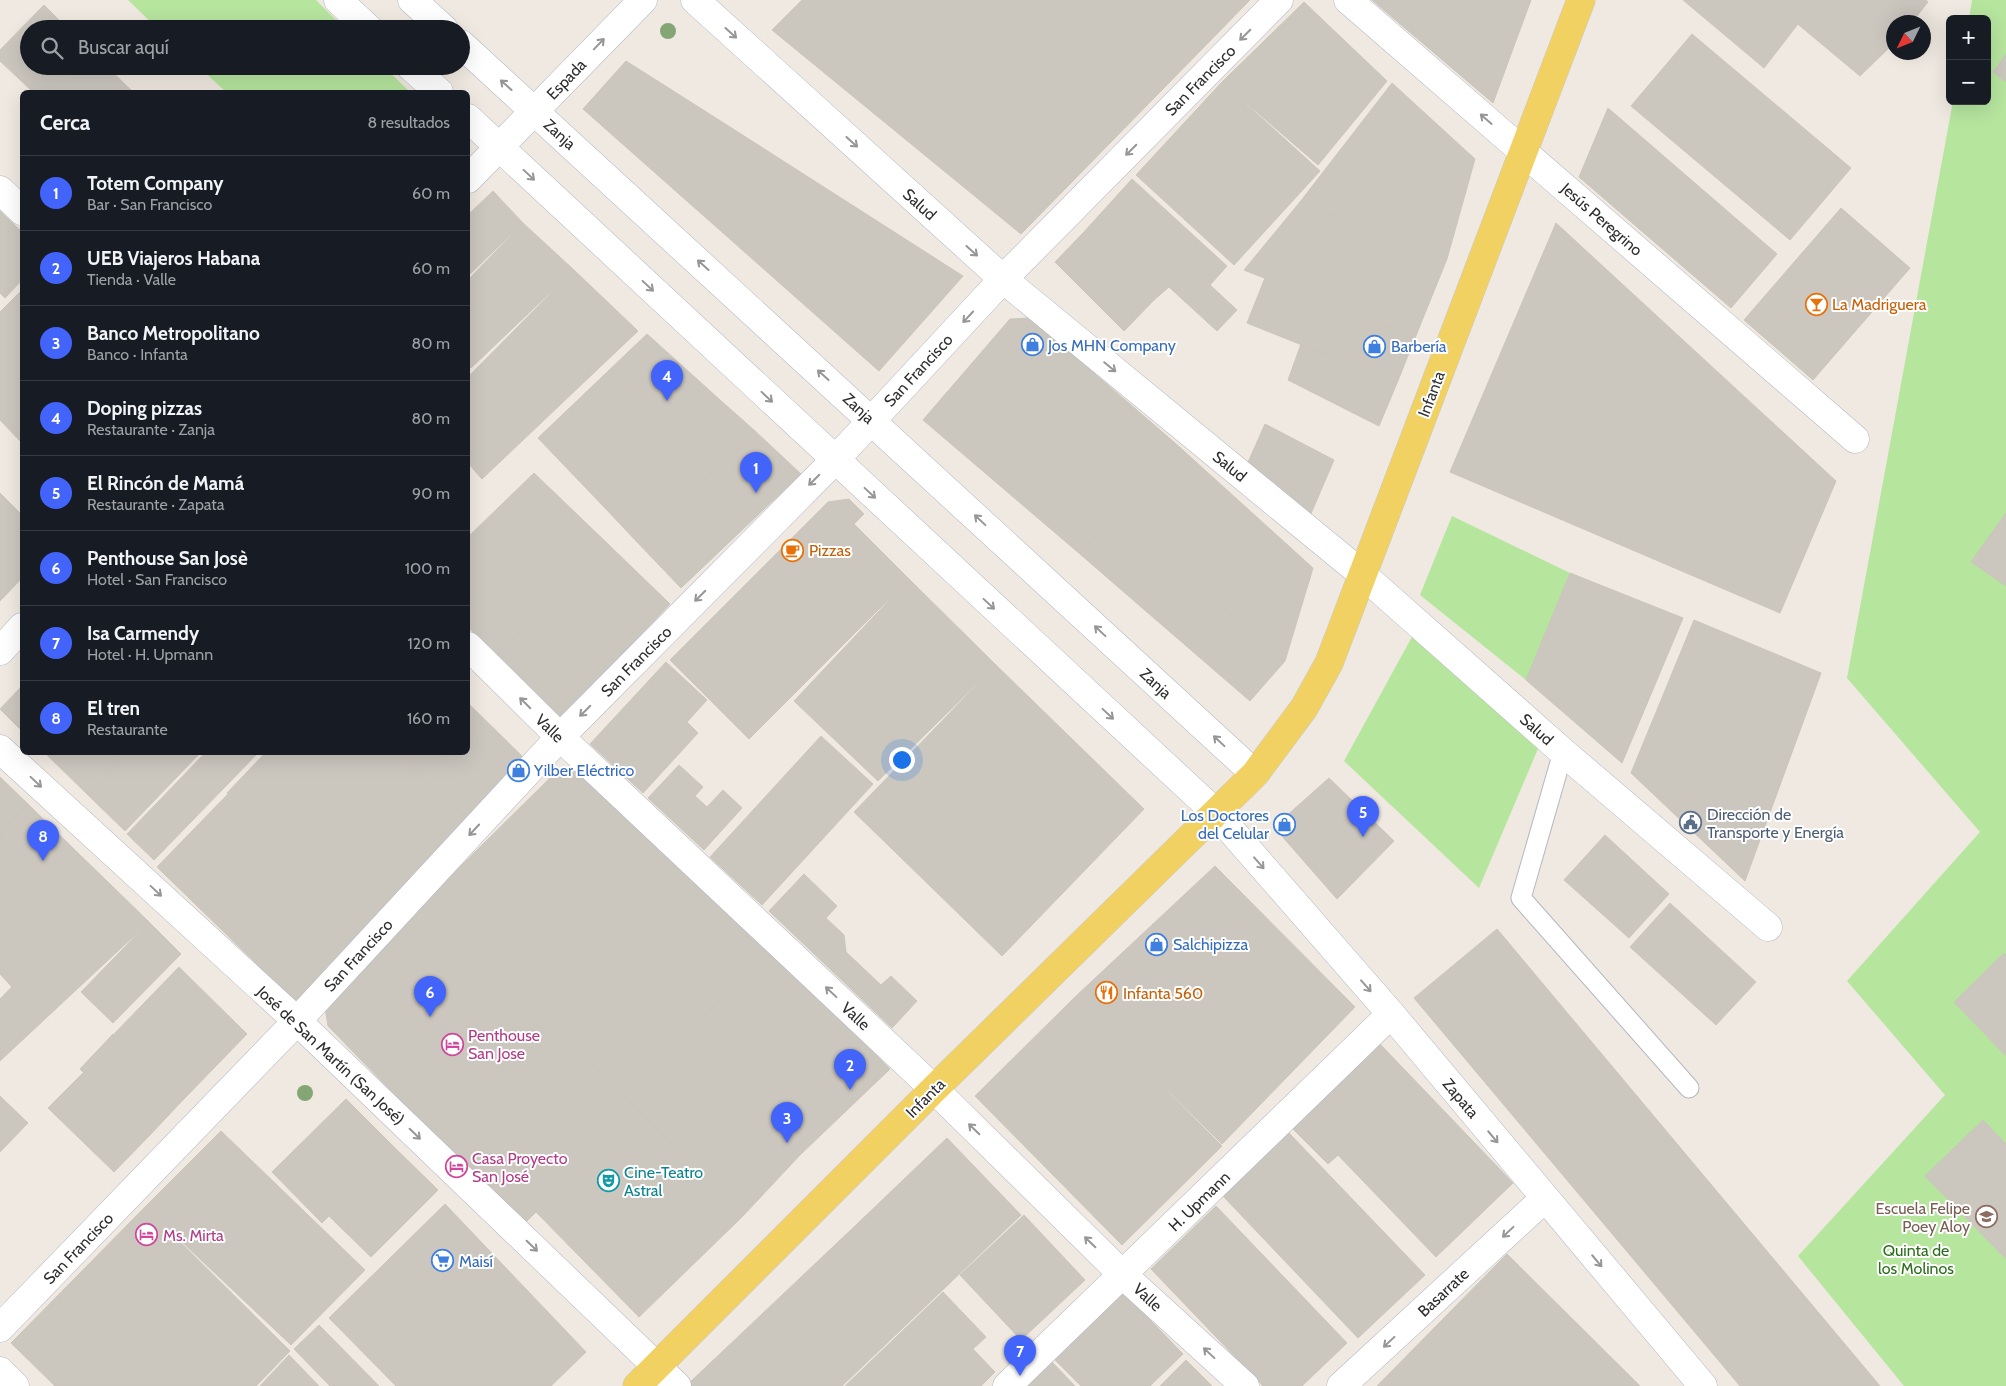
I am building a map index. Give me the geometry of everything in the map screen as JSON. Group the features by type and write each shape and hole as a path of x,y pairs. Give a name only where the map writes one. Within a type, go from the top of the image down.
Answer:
{"main road":[{"name":"Infanta","path":"637,1386 934,1089 1216,813 1254,774 1304,708 1329,663 1580,0"}],"street":[{"path":"338,0 359,20"},
{"path":"412,0 434,20"},
{"name":"Espada","path":"470,177 643,0"},
{"name":"Salud","path":"695,0 1003,279 1362,574 1563,752 1768,927"},
{"name":"San Francisco","path":"0,1328 297,1021 560,737 834,460 1003,279 1279,0"},
{"name":"Jesús Peregrino","path":"1348,0 1855,439"},
{"name":"Zanja","path":"470,52 872,420 1254,774"},
{"path":"420,75 437,90"},
{"path":"470,120 1216,813"},
{"path":"0,190 20,209"},
{"path":"0,651 20,629"},
{"name":"Valle","path":"470,648 560,737 934,1089 1123,1275 1245,1386"},
{"name":"José de San Martín (San José)","path":"0,749 297,1021 678,1386"},
{"name":"Zapata","path":"1216,813 1391,1014 1544,1199 1703,1386"},
{"name":"H. Upmann","path":"1007,1386 1391,1014"},
{"name":"Basarrate","path":"1341,1386 1544,1199"},
{"path":"0,1371 16,1386"}],"lane":[{"path":"1563,752 1521,898 1689,1088"}],"green space":[{"path":"128,0 316,0 336,20 149,20"},
{"name":"Quinta de los Molinos","path":"1972,0 2006,0 2006,1386 1904,1386 1798,1256 1945,1095 1847,981 1980,832 1847,678 1952,105 1991,105 1991,15 1970,15"},
{"path":"208,75 392,75 408,90 224,90"},
{"path":"1452,516 1570,573 1526,680 1420,595"},
{"path":"1413,635 1540,744 1479,888 1344,761"}],"building":[{"path":"802,0 1250,0 1021,234 772,30"},
{"path":"1372,0 1531,0 1493,103"},
{"path":"1683,0 1769,0 1798,24 1764,68"},
{"path":"1769,0 1926,0 1928,2 1918,15 1886,15 1886,51 1860,76"},
{"path":"1304,2 1387,81 1318,165 1222,82"},
{"path":"44,5 59,20 29,20"},
{"path":"20,30 20,75 115,75 131,90 31,90 0,61 0,50"},
{"path":"1692,34 1851,168 1790,240 1631,106"},
{"path":"2006,54 2006,82 1993,72"},
{"path":"626,61 963,276 879,371 583,109"},
{"path":"1222,82 1320,171 1234,265 1136,175"},
{"path":"1392,83 1475,159 1447,259 1300,202"},
{"path":"1608,108 1777,254 1731,308 1579,177"},
{"path":"1132,179 1227,266 1210,285 1237,310 1217,331 1169,287 1154,300 1083,233"},
{"path":"493,191 523,223 470,274 470,213"},
{"path":"1300,202 1447,259 1415,338 1244,270"},
{"path":"1841,208 1910,268 1813,380 1744,320"},
{"path":"0,211 20,230 20,282 5,298 0,293"},
{"path":"523,223 574,270 471,368 470,278"},
{"path":"1556,223 1836,481 1780,613 1450,472"},
{"path":"1083,233 1154,300 1124,331 1055,262"},
{"path":"574,270 638,331 482,479 470,465 470,375"},
{"path":"1265,278 1415,338 1397,383 1247,323"},
{"path":"20,292 20,441 0,420 0,312"},
{"path":"1030,318 1175,443 1080,554 923,420 1010,319"},
{"path":"647,334 719,399 604,507 538,438"},
{"path":"1301,344 1397,383 1379,426 1288,380"},
{"path":"719,399 755,431 638,543 604,507"},
{"path":"1265,424 1334,460 1310,516 1246,467"},
{"path":"755,431 801,474 681,588 638,543"},
{"path":"1175,443 1313,568 1285,661 1191,580 1212,548 1133,492"},
{"path":"534,473 609,545 496,656 470,629 470,535"},
{"path":"1133,492 1212,548 1191,580 1175,566 1140,606 1080,554"},
{"path":"0,493 20,513 20,580 0,601"},
{"path":"849,499 864,514 854,524 909,579 749,739 670,660 828,502"},
{"path":"2006,513 2006,586 1971,562"},
{"path":"609,545 670,604 602,675 540,613"},
{"path":"1175,566 1285,661 1250,701 1140,606"},
{"path":"1570,573 1683,618 1622,763 1526,680"},
{"path":"909,579 996,665 878,781 794,701"},
{"path":"540,613 602,675 560,719 496,656"},
{"path":"1694,620 1821,673 1745,881 1631,773"},
{"path":"666,662 707,700 687,722 698,733 643,793 590,744"},
{"path":"996,665 1144,809 1002,956 854,812"},
{"path":"20,688 20,729 0,709"},
{"path":"470,705 529,763 471,823 409,763 417,755 470,755"},
{"path":"821,736 873,784 762,905 710,857"},
{"path":"47,755 124,755 87,794"},
{"path":"124,755 198,755 125,831 87,794"},
{"path":"203,755 256,755 154,860 127,834"},
{"path":"263,755 401,755 471,823 368,930 227,793"},
{"path":"401,755 417,755 409,763"},
{"path":"679,765 703,787 695,796 707,807 723,790 742,808 704,850 648,798"},
{"path":"576,770 660,846 514,980 547,1015 432,1133 328,1026 324,1001 554,774"},
{"path":"0,777 28,804 0,833"},
{"path":"1329,778 1394,841 1337,899 1274,827"},
{"path":"228,794 368,930 297,1003 157,867"},
{"path":"28,804 79,854 0,936 0,833"},
{"path":"1605,835 1669,894 1629,938 1564,880"},
{"path":"660,846 717,904 774,951 620,1092 514,980"},
{"path":"79,854 111,885 12,987 0,974 0,936"},
{"path":"1215,866 1355,1007 1222,1144 1075,997"},
{"path":"804,874 837,906 826,918 844,935 846,952 881,985 891,976 917,1001 892,1028 769,911"},
{"path":"111,885 149,922 0,1061 0,999"},
{"path":"1670,903 1756,982 1716,1025 1630,947"},
{"path":"149,922 181,954 113,1023 81,992"},
{"path":"1497,929 1880,1386 1740,1386 1414,998"},
{"path":"774,951 890,1069 800,1155 742,1217 620,1092"},
{"path":"2004,953 2006,956 2006,1056 1954,1002"},
{"path":"179,967 247,1034 182,1101 114,1034"},
{"path":"1075,997 1222,1146 1122,1245 975,1096"},
{"path":"547,1015 742,1217 639,1317 536,1212 522,1226 432,1133"},
{"path":"113,1034 182,1101 149,1136 80,1069"},
{"path":"1379,1043 1513,1183 1436,1257 1338,1155 1328,1164 1291,1127"},
{"path":"83,1073 149,1136 114,1172 48,1108"},
{"path":"0,1096 28,1123 0,1152"},
{"path":"346,1099 396,1149 322,1223 272,1172"},
{"name":"Escuela Felipe Poey Aloy","path":"1983,1120 2006,1144 2006,1259 1925,1176"},
{"path":"221,1131 365,1270 291,1345 145,1207"},
{"path":"1288,1132 1425,1275 1358,1338 1222,1195"},
{"path":"947,1138 1021,1215 929,1303 855,1226"},
{"path":"396,1149 438,1190 371,1257 329,1216"},
{"name":"Maisí","path":"445,1204 586,1352 551,1386 396,1386 329,1318"},
{"path":"1216,1206 1347,1343 1302,1386 1263,1386 1151,1269"},
{"path":"145,1207 290,1351 256,1386 55,1386 11,1343"},
{"path":"1024,1215 1085,1280 1021,1340 960,1275"},
{"path":"855,1226 929,1303 842,1386 686,1386"},
{"path":"1507,1254 1640,1386 1377,1386"},
{"path":"1122,1291 1183,1354 1150,1386 1081,1386 1053,1358"},
{"path":"943,1292 986,1337 973,1349 995,1372 981,1386 845,1386"},
{"path":"319,1325 379,1386 330,1386 294,1349"},
{"path":"289,1355 319,1386 260,1386"},
{"path":"1050,1360 1075,1386 1023,1386"},
{"path":"1186,1360 1212,1386 1160,1386"}],"place":[{"name":"La Madriguera","path":"1816,304"},
{"name":"Jos MHN Company","path":"1032,345"},
{"name":"Barbería","path":"1375,346"},
{"name":"Doping pizzas","path":"667,401"},
{"name":"Totem Company","path":"756,493"},
{"name":"Pizzas","path":"793,550"},
{"name":"Yilber Eléctrico","path":"518,770"},
{"name":"Dirección de Transporte y Energía","path":"1691,823"},
{"name":"Los Doctores del Celular","path":"1285,824"},
{"name":"El Rincón de Mamá","path":"1363,837"},
{"name":"El tren","path":"43,861"},
{"name":"Salchipizza","path":"1157,944"},
{"name":"Infanta 560","path":"1107,993"},
{"name":"Penthouse San Josè","path":"430,1017"},
{"name":"Penthouse San Jose","path":"452,1044"},
{"name":"UEB Viajeros Habana","path":"850,1090"},
{"name":"Banco Metropolitano","path":"787,1143"},
{"name":"Casa Proyecto San José","path":"456,1167"},
{"name":"Cine-Teatro Astral","path":"608,1181"},
{"name":"Escuela Felipe Poey Aloy","path":"1986,1217"},
{"name":"Ms. Mirta","path":"147,1235"},
{"name":"Maisí","path":"443,1261"},
{"name":"Isa Carmendy","path":"1020,1376"}]}
